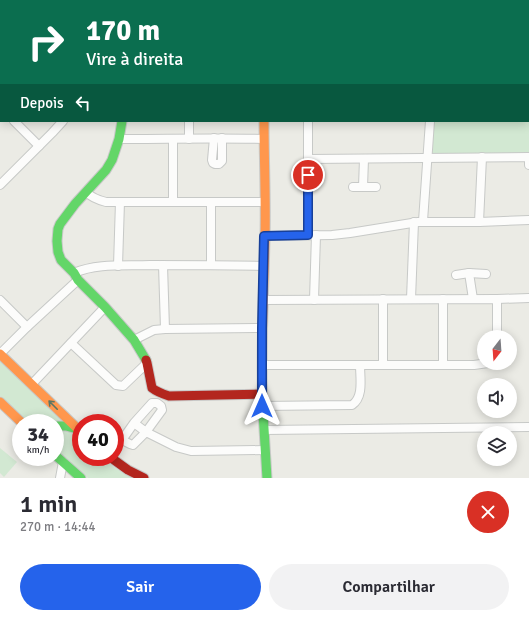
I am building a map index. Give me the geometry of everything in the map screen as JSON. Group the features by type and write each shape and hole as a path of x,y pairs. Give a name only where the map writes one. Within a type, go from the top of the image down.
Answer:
{"street":[{"path":"15,122 39,146"},
{"path":"0,185 61,122"},
{"path":"122,122 117,150 112,160 106,170 63,219 58,229 58,252 61,260 134,340 147,363 152,388 159,393 169,396 262,394"},
{"path":"189,122 189,139"},
{"path":"264,122 265,202 262,300 262,406 267,478"},
{"path":"308,122 308,159 314,300"},
{"path":"423,222 430,122"},
{"path":"119,139 264,139"},
{"path":"173,140 174,202"},
{"path":"479,222 482,157"},
{"path":"308,159 529,157 529,165"},
{"path":"363,187 364,159"},
{"path":"353,187 376,187"},
{"path":"86,192 95,199 106,202 265,202"},
{"path":"118,266 120,202"},
{"path":"211,202 211,265"},
{"path":"264,236 350,233 414,222 529,220"},
{"path":"411,299 414,222"},
{"path":"163,265 165,328"},
{"path":"72,423 0,354 76,277 81,270 118,266 163,265 264,266"},
{"path":"456,275 470,273 486,274"},
{"path":"470,273 473,299"},
{"path":"262,300 529,298"},
{"path":"383,299 383,365"},
{"path":"443,299 443,365"},
{"path":"497,299 497,330"},
{"path":"0,300 27,327"},
{"path":"32,384 105,308"},
{"path":"134,340 154,330 165,328 262,328"},
{"path":"71,343 116,385 119,386 122,386 147,363"},
{"path":"262,365 477,365"},
{"path":"262,406 352,405 356,402 360,388 360,365"},
{"path":"0,402 13,414"},
{"path":"152,403 156,403 161,406 162,410 146,432 133,445 122,440 134,423 152,403"},
{"path":"134,423 146,432 176,447 191,451 265,450"},
{"path":"264,430 529,427"},
{"path":"64,463 79,477"},
{"path":"62,466 61,478 69,476 79,477"},
{"path":"122,466 144,478"}],"green space":[{"path":"429,122 529,122 529,157 426,160"},
{"path":"0,360 58,414 18,414 0,396"},
{"path":"64,430 72,434 72,464 64,457"},
{"path":"0,448 12,458 12,466 14,466 4,477 0,473"},
{"path":"74,466 112,466 135,478 88,478"}],"traffic: fast":[{"path":"122,122 119,139 112,160 106,170 75,204 60,224 57,241 58,252 61,260 74,273 78,280 105,307 134,340 146,360"},
{"path":"263,412 267,478"},
{"path":"64,426 72,428"},
{"path":"64,463 81,478"}],"traffic: slow":[{"path":"263,412 262,346 265,223 264,122"},
{"path":"0,354 72,423"},
{"path":"0,402 13,414"}],"traffic: jam":[{"path":"146,360 152,388 169,396 262,394"},
{"path":"122,466 144,478"}],"route":[{"path":"262,406 264,236 308,235 308,175"}]}
